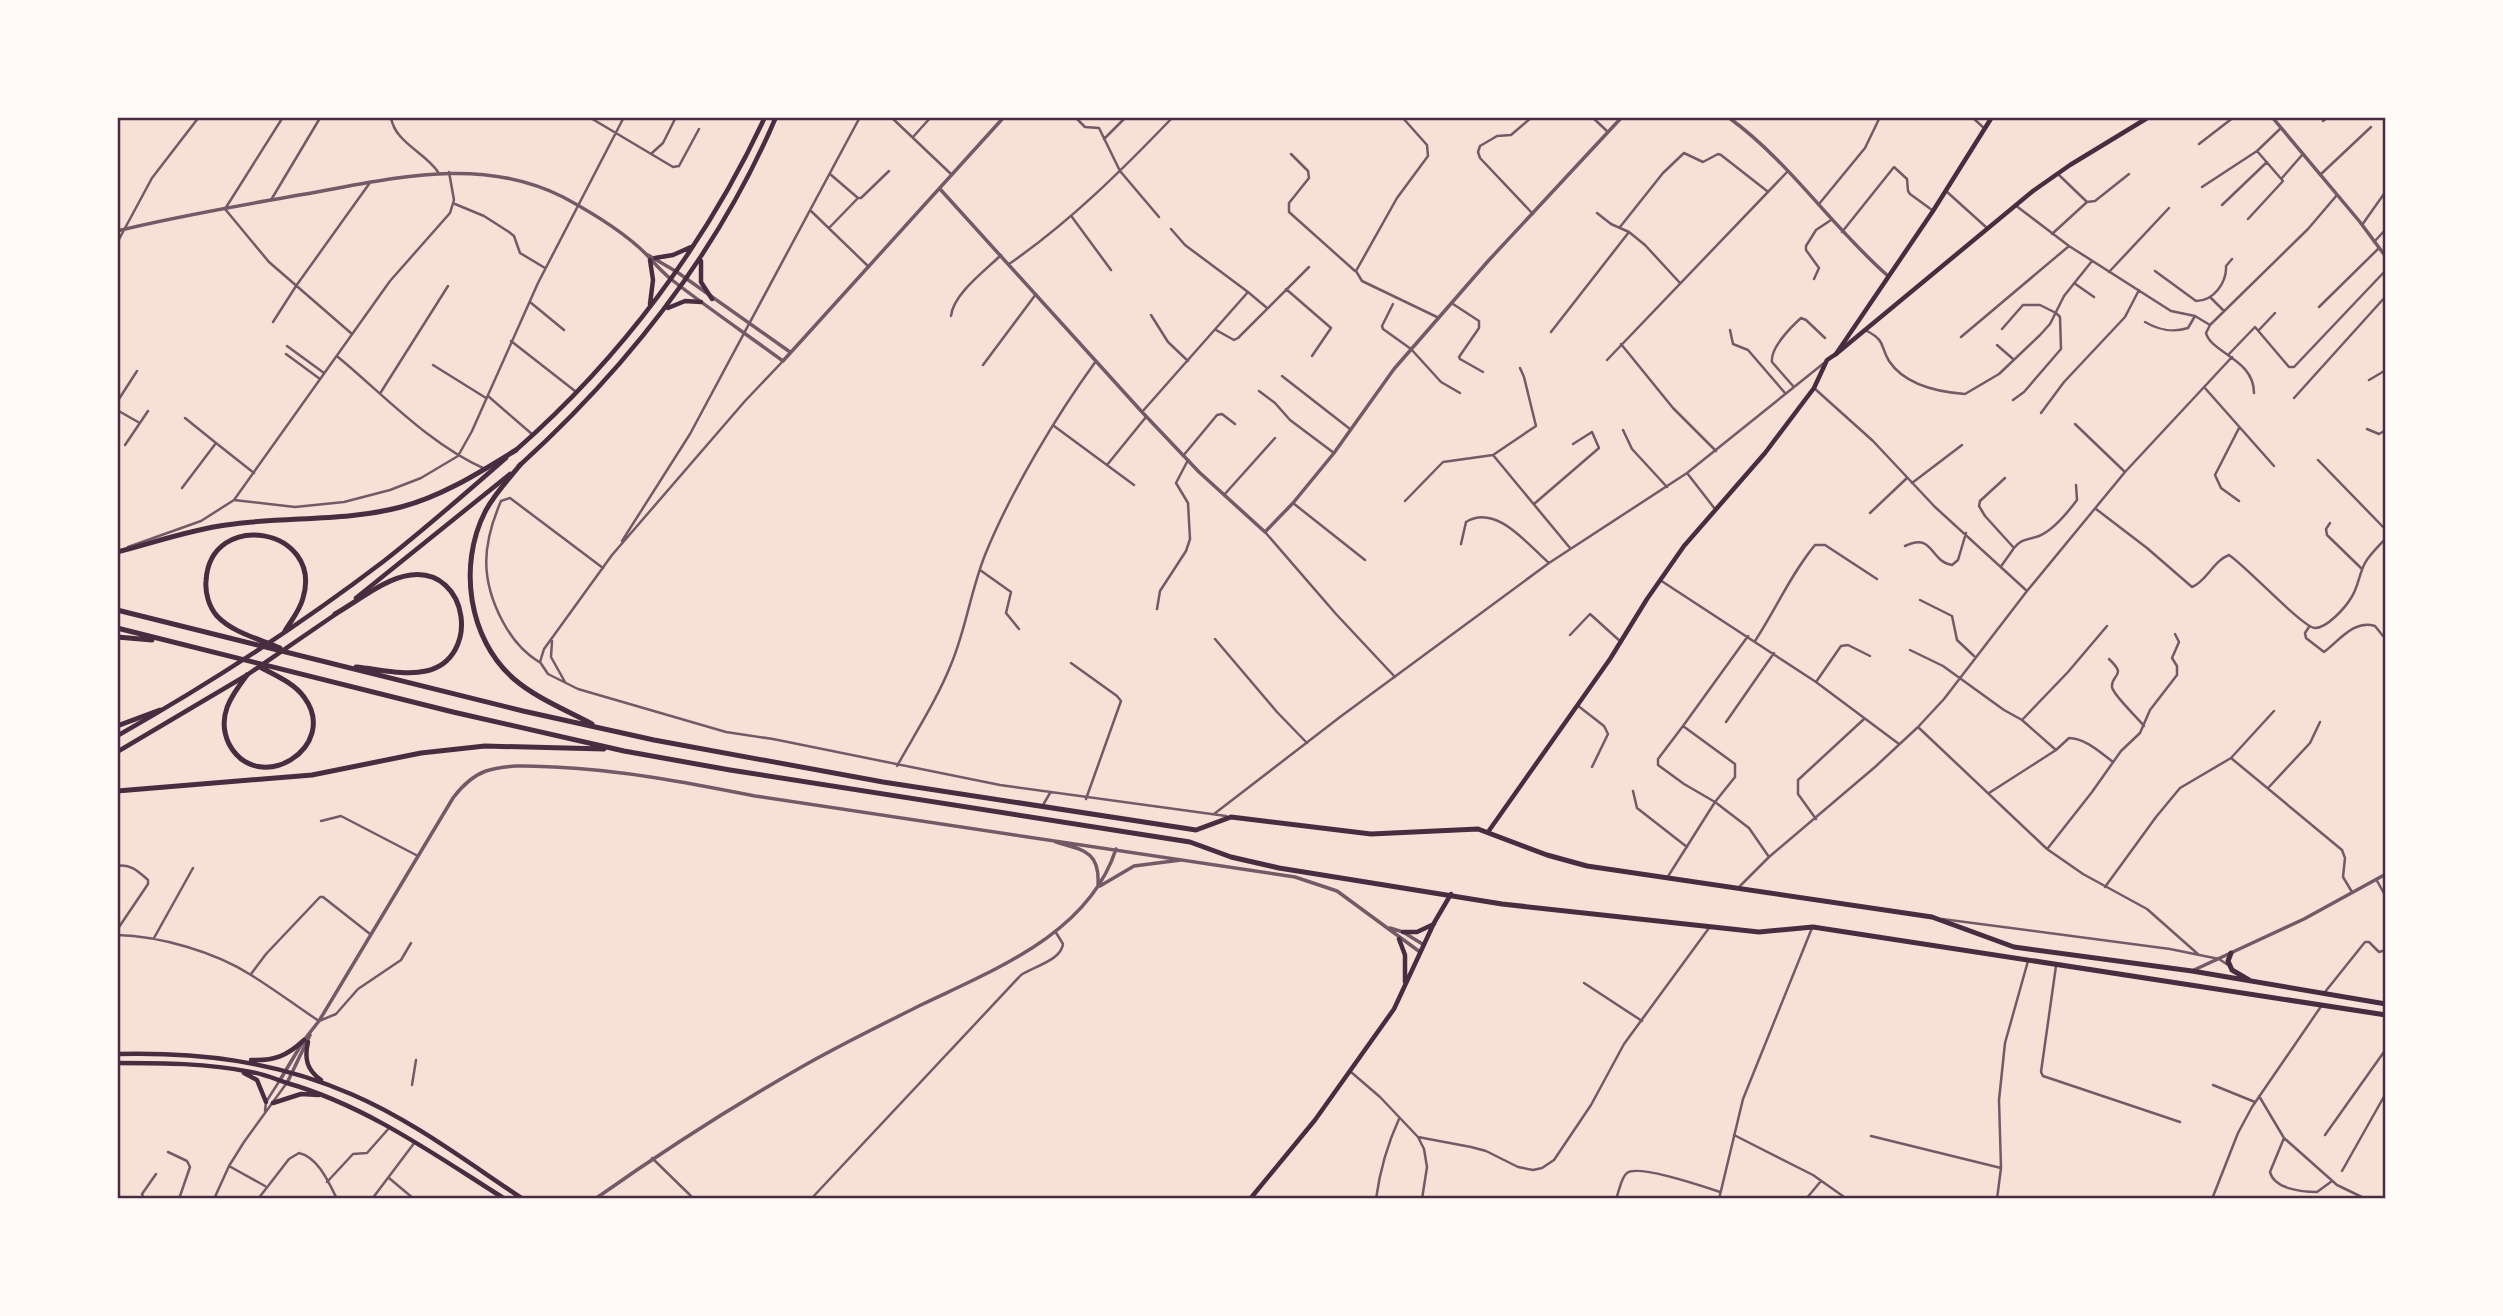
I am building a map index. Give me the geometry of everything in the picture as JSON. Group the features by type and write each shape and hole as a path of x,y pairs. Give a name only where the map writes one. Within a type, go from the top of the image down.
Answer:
{"highway":[{"path":"117,552 228,524 347,516 403,506 437,494 516,450"},
{"path":"520,465 496,494 477,533 469,573 476,617 485,640 513,678 601,729"},
{"path":"282,633 303,600 305,589 300,562 284,543 272,536 245,535 232,539 222,546 210,562 206,583 210,606 218,617 238,631 296,655"},
{"path":"335,614 398,578 422,575 437,580 452,592 462,614 463,625 461,637 449,659 425,672 335,665"},
{"path":"117,610 601,729 770,763 1196,830 1231,817 1380,834 1472,829 1587,866 1932,917 2014,947 2192,971 2386,1004"},
{"path":"117,628 512,726 624,751 1190,842 1231,857 1279,868 1502,904 1710,927 1759,932 1813,927 2386,1015"},
{"path":"117,637 176,642"},
{"path":"247,661 294,686 310,708 312,733 307,745 290,761 269,767 249,763 240,758 228,741 225,711 233,694 247,676"},
{"path":"117,726 160,710"},
{"path":"117,791 313,775 421,753 485,746 624,751"},
{"path":"1039,819 1042,806"},
{"path":"2231,953 2229,966 2251,982"}],"main road":[{"path":"117,736 282,633 384,560 516,450 578,393 677,272 725,195 765,117"},
{"path":"117,752 247,676 335,614 520,465 592,396 662,313 704,256 748,178 776,117"},
{"path":"1836,354 1933,211 1992,117"},
{"path":"1488,832 1621,642 1684,546 1765,453 1814,388 1827,360 2015,205 2058,173 2149,117"},
{"path":"649,305 653,286 653,259 673,255 695,244"},
{"path":"704,256 700,268 701,282 712,299"},
{"path":"662,313 685,301 701,302"},
{"path":"1250,1199 1315,1120 1394,1009 1434,923 1451,894"},
{"path":"1403,932 1423,930 1434,923"},
{"path":"1399,939 1405,955 1405,985"},
{"path":"239,1060 275,1059 306,1041"},
{"path":"306,1041 306,1059 310,1069 328,1085"},
{"path":"117,1054 172,1053 239,1060 293,1072 366,1101 404,1121 523,1199"},
{"path":"117,1063 182,1063 237,1069 328,1096 390,1127 505,1199"},
{"path":"237,1069 257,1080 266,1102"},
{"path":"273,1103 301,1094 328,1096"}],"street":[{"path":"225,209 284,117"},
{"path":"391,117 396,132 433,164 438,172"},
{"path":"589,117 652,153 670,167 677,167 699,129"},
{"path":"234,500 295,507 344,502 390,490 421,478 458,456 545,268 624,117"},
{"path":"652,153 665,139 677,117"},
{"path":"540,662 544,649 641,514 690,434 860,117"},
{"path":"891,117 952,175"},
{"path":"912,137 931,117"},
{"path":"612,555 737,410 1004,117"},
{"path":"1075,117 1085,127 1099,128 1120,171 1159,217"},
{"path":"1104,139 1126,117"},
{"path":"1009,264 1072,217 1173,117"},
{"path":"1356,271 1397,198 1428,156 1427,145 1402,117"},
{"path":"1532,117 1511,135 1497,136 1480,146 1478,152 1479,158 1533,214"},
{"path":"1592,117 1608,132"},
{"path":"1265,532 1334,453 1376,392 1411,349 1489,260 1622,117"},
{"path":"1728,117 1760,142 1842,232 1888,276"},
{"path":"1819,204 1865,148 1880,117"},
{"path":"1972,117 1985,129"},
{"path":"2199,144 2234,117"},
{"path":"2272,117 2386,257"},
{"path":"2323,121 2328,117"},
{"path":"117,243 158,169 196,118"},
{"path":"271,200 320,118"},
{"path":"2320,175 2371,127"},
{"path":"2202,187 2257,151 2281,128"},
{"path":"2257,151 2282,178"},
{"path":"1620,227 1663,173 1684,153 1703,162 1721,155 1768,191"},
{"path":"1292,154 1308,171 1309,178 1289,203 1289,212 1356,271 1362,281 1439,318"},
{"path":"2248,219 2279,186 2282,178 2303,154"},
{"path":"2222,205 2267,162"},
{"path":"1842,232 1894,167 1907,178 1910,194 1933,211"},
{"path":"829,229 858,198 863,197 889,171"},
{"path":"1607,360 1788,171"},
{"path":"117,231 271,200 438,172 507,177 549,191 578,206 790,352"},
{"path":"117,552 159,534 201,521 234,500 390,281 450,213 454,203 449,172"},
{"path":"2058,173 2087,202"},
{"path":"830,174 858,198"},
{"path":"2052,234 2087,202 2095,201 2129,174"},
{"path":"273,322 370,182"},
{"path":"940,189 1183,456 1265,532 1395,677"},
{"path":"1946,191 1987,228"},
{"path":"2362,225 2386,191"},
{"path":"2254,393 2250,376 2232,357 2206,338 2210,325 2308,229 2337,195"},
{"path":"454,203 484,216 509,232 514,236 520,253 545,268"},
{"path":"2015,205 2068,246 2171,312 2195,316 2210,325"},
{"path":"2109,272 2169,208"},
{"path":"225,209 269,262 352,334"},
{"path":"811,211 869,267"},
{"path":"1597,213 1645,245 1680,283"},
{"path":"1072,217 1111,270"},
{"path":"1814,279 1819,268 1806,246 1816,230 1831,220"},
{"path":"1171,229 1185,245 1267,309"},
{"path":"2374,242 2386,229"},
{"path":"1551,332 1629,232"},
{"path":"1961,337 2068,246"},
{"path":"2319,307 2379,248"},
{"path":"951,316 957,299 1001,256"},
{"path":"653,259 671,279 783,361"},
{"path":"2155,271 2196,301 2210,297 2224,282 2226,266 2232,260"},
{"path":"1864,329 1879,338 1889,361 1909,379 1928,387 1962,394 1998,374 2050,324 2064,296 2092,261"},
{"path":"1215,330 1234,340 1309,267"},
{"path":"2228,354 2255,327 2289,367 2294,367 2386,270"},
{"path":"2074,283 2094,297"},
{"path":"381,392 448,286"},
{"path":"1286,289 1331,328 1312,356"},
{"path":"2042,413 2064,383 2124,317 2140,290"},
{"path":"1107,465 1144,414 1238,300 1248,292"},
{"path":"983,365 1036,294"},
{"path":"2294,398 2386,296"},
{"path":"2210,297 2224,312"},
{"path":"530,302 564,330"},
{"path":"1392,304 1382,328 1411,349 1441,382 1460,393"},
{"path":"1453,304 1479,321 1479,328 1459,356 1483,372"},
{"path":"2002,329 2023,305 2040,305 2056,313 2061,322 2061,349 2024,392 2013,400"},
{"path":"2259,330 2276,313"},
{"path":"1152,315 1168,342 1188,361"},
{"path":"2145,322 2175,331 2188,328 2195,316"},
{"path":"1793,386 1772,362 1775,349 1801,318 1825,338"},
{"path":"1730,330 1733,344 1748,350 1785,393"},
{"path":"511,341 578,393"},
{"path":"1621,344 1673,408 1716,451"},
{"path":"1997,345 2014,359"},
{"path":"288,346 324,373"},
{"path":"286,354 320,379"},
{"path":"336,356 438,442 458,456 485,469"},
{"path":"1738,889 1769,857 1918,727 2125,472 2232,357"},
{"path":"1214,814 1549,563 1687,473 1827,360"},
{"path":"897,766 953,661 967,608 989,545 1020,484 1096,361"},
{"path":"433,365 487,397 533,435"},
{"path":"1405,501 1443,462 1493,454 1536,426 1520,368"},
{"path":"2369,380 2386,370"},
{"path":"117,402 137,371"},
{"path":"1282,376 1350,429"},
{"path":"2204,387 2274,466"},
{"path":"1814,388 2027,591"},
{"path":"1259,391 1275,403 1290,420 1334,453"},
{"path":"117,410 140,423"},
{"path":"125,445 148,411"},
{"path":"1183,456 1217,415 1222,414 1236,424"},
{"path":"186,418 254,473"},
{"path":"2075,424 2125,472"},
{"path":"1054,426 1135,485"},
{"path":"2239,428 2215,475 2221,488 2239,500"},
{"path":"1623,429 1632,449 1667,487"},
{"path":"2367,429 2379,434 2386,430"},
{"path":"1534,505 1599,448 1592,432 1573,443"},
{"path":"1224,495 1275,438"},
{"path":"182,488 216,443"},
{"path":"1912,483 1962,445"},
{"path":"1493,454 1570,548"},
{"path":"1157,609 1160,591 1189,544 1188,503 1176,483 1188,460"},
{"path":"2318,460 2386,530"},
{"path":"1687,473 1715,510"},
{"path":"1870,513 1907,478"},
{"path":"2005,478 1980,500 1979,506 2014,548"},
{"path":"2002,565 2020,540 2041,535 2052,528 2077,499 2076,485"},
{"path":"603,568 510,498 501,501 491,526 486,551 486,574 494,605 507,630 525,653 540,662 548,674 567,684 611,700 726,732 1050,793 1231,817"},
{"path":"1293,503 1365,560"},
{"path":"2095,509 2147,548 2192,587 2199,584 2221,559 2229,555 2309,627 2321,627 2342,609 2352,597 2367,559 2386,538"},
{"path":"1461,544 1466,522 1481,516 1500,522 1549,563"},
{"path":"2330,523 2326,529 2328,535 2362,569"},
{"path":"1905,546 1920,541 1946,564 1952,565 1958,560 1966,533"},
{"path":"1755,641 1815,545 1825,545 1877,579"},
{"path":"980,570 1011,592 1005,609 1010,620 1019,629"},
{"path":"1660,580 1774,653 1900,744"},
{"path":"1920,600 1952,616 1956,640 1975,657"},
{"path":"1570,635 1590,614 1621,642"},
{"path":"2309,627 2305,633 2306,638 2324,653 2345,634 2362,624 2375,626 2383,636"},
{"path":"2022,720 2068,673 2107,625"},
{"path":"555,634 551,643 551,657 567,684"},
{"path":"2047,849 2144,726 2150,709 2178,675 2172,658 2179,642 2175,634"},
{"path":"1748,636 1658,759 1658,765 1749,828 1769,857"},
{"path":"1215,639 1307,743"},
{"path":"1816,682 1841,646 1849,645 1870,656"},
{"path":"1910,650 1943,666 2022,720 2056,750"},
{"path":"1726,722 1774,653"},
{"path":"2109,659 2117,666 2118,672 2113,691 2144,726"},
{"path":"1072,663 1121,701 1086,799"},
{"path":"1577,705 1604,726 1608,734 1592,767"},
{"path":"2105,887 2180,788 2231,758 2274,711"},
{"path":"1816,818 1798,794 1798,780 1864,719"},
{"path":"2269,787 2310,743 2320,722"},
{"path":"1667,878 1715,802 1735,777 1736,767 1717,749 1683,726"},
{"path":"1918,727 2047,849 2105,887 2147,909 2199,955"},
{"path":"1989,793 2056,750 2069,738 2083,741 2113,762"},
{"path":"2231,758 2343,850 2343,877 2352,892"},
{"path":"214,1199 229,1166 287,1083 310,1033 453,797 466,782 488,771 516,766 568,767 612,772 1280,874 1311,881 1337,891 1420,952"},
{"path":"1633,791 1637,808 1687,848"},
{"path":"1042,806 1050,793"},
{"path":"321,821 341,816 418,856"},
{"path":"1044,838 1082,850 1091,856 1098,869 1098,887"},
{"path":"595,1199 652,1158 805,1065 1033,948 1055,932 1098,887 1107,874 1115,849"},
{"path":"1098,887 1134,866 1188,860"},
{"path":"117,866 130,867 148,880 148,884 117,930"},
{"path":"154,938 193,868"},
{"path":"2192,971 2304,919 2386,874"},
{"path":"2375,879 2386,897"},
{"path":"251,974 266,954 320,897 370,934"},
{"path":"1932,917 2112,940 2218,959 2229,966"},
{"path":"1418,1137 1486,1151 1518,1167 1533,1170 1542,1168 1553,1160 1584,1116 1624,1044 1710,927"},
{"path":"1719,1199 1743,1099 1813,927"},
{"path":"1390,928 1403,932 1424,945"},
{"path":"811,1199 1021,975 1058,956 1063,944 1055,932"},
{"path":"117,935 154,938 223,960 251,974 319,1021 337,1014 358,989 401,960 411,943"},
{"path":"2323,995 2365,942 2369,942 2379,952 2386,950"},
{"path":"1997,1199 2001,1168 1999,1100 2005,1043 2029,959"},
{"path":"2056,963 2041,1072 2043,1076 2180,1122"},
{"path":"1584,983 1642,1021"},
{"path":"2212,1199 2238,1133 2255,1102 2322,1004"},
{"path":"265,1111 266,1102 306,1041"},
{"path":"2325,1135 2386,1049"},
{"path":"412,1085 416,1060"},
{"path":"1351,1072 1380,1097 1418,1137 1424,1149 1427,1167 1422,1199"},
{"path":"2213,1085 2255,1102"},
{"path":"2342,1171 2386,1093"},
{"path":"2259,1096 2284,1138 2332,1181 2367,1199"},
{"path":"1376,1199 1380,1171 1399,1119"},
{"path":"327,1182 353,1154 367,1153 390,1127"},
{"path":"1733,1135 1777,1156 1847,1199"},
{"path":"1871,1136 2001,1168"},
{"path":"2284,1138 2270,1172 2275,1182 2288,1188 2317,1192 2332,1181"},
{"path":"372,1199 415,1142"},
{"path":"169,1152 187,1161 190,1167 179,1199"},
{"path":"258,1199 265,1186 289,1159 299,1153 309,1157 337,1199"},
{"path":"652,1158 691,1196"},
{"path":"229,1166 265,1186"},
{"path":"1616,1199 1623,1178 1627,1172 1632,1171 1654,1173 1720,1192"},
{"path":"144,1199 142,1194 156,1174"},
{"path":"389,1178 414,1199"},
{"path":"1806,1199 1821,1181"}]}
